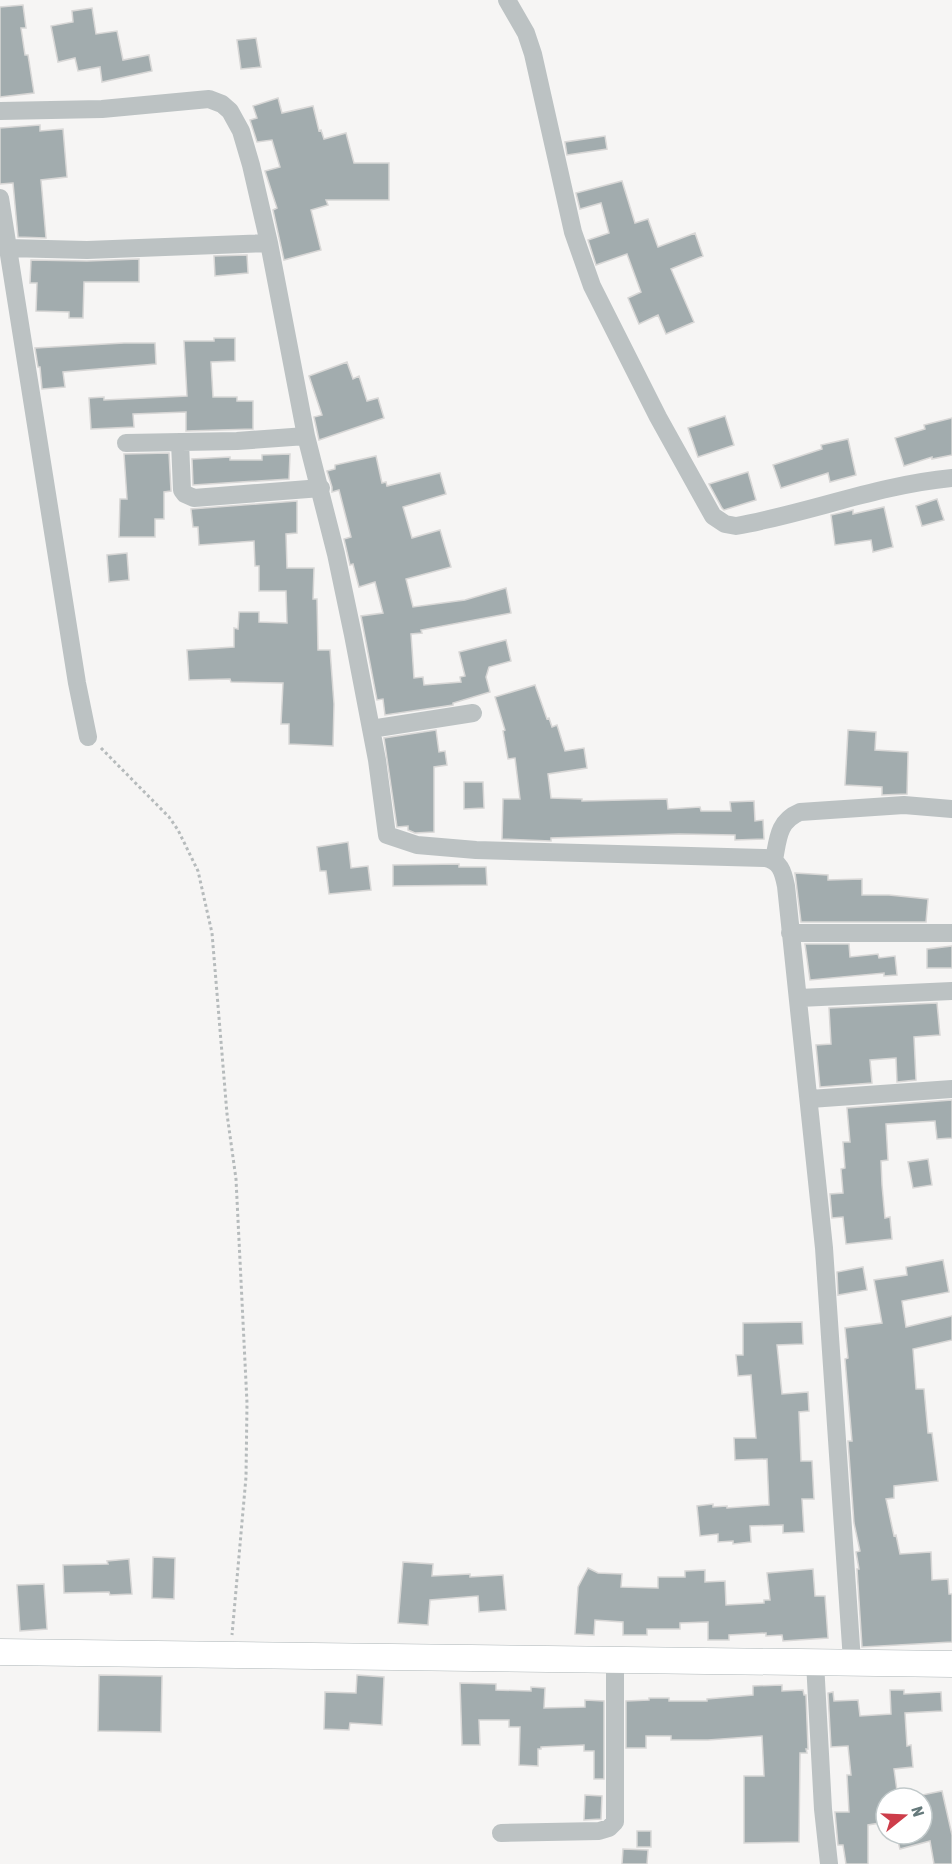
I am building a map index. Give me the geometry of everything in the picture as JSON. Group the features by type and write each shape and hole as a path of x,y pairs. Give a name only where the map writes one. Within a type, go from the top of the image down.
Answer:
{"main road":[{"path":"0,1652 952,1664"}],"street":[{"path":"507,0 526,33 533,54 573,232 592,286 658,417 713,516 725,524 736,526 816,509 892,487 952,477"},
{"path":"0,111 102,109 209,99 222,104 230,111 241,131 269,243 306,436 336,554 371,729 387,835 417,845 476,850 765,858 774,860 783,873 810,1099 824,1248 852,1661"},
{"path":"0,198 77,683 88,737"},
{"path":"7,248 87,250 269,243"},
{"path":"126,443 306,436"},
{"path":"180,442 182,490 189,497 321,488"},
{"path":"371,729 474,713"},
{"path":"774,860 778,834 783,824 790,816 800,812 903,805 952,809"},
{"path":"790,933 952,933"},
{"path":"798,998 952,991"},
{"path":"810,1099 952,1089"},
{"path":"501,1833 599,1832 609,1828 615,1822 615,1659"},
{"path":"815,1662 829,1864"}],"path":[{"path":"88,737 117,762 169,817 178,830 198,871 212,933 227,1113 236,1179 247,1403 246,1477 230,1655"}],"building":[{"path":"23,5 26,28 21,28 34,93 0,97 0,7"},
{"path":"92,8 96,34 117,31 123,60 149,55 152,71 102,82 100,67 78,71 75,58 58,62 51,26 73,22 72,11"},
{"path":"256,38 261,67 241,69 237,40"},
{"path":"278,98 282,113 313,106 319,131 321,130 324,139 346,133 354,163 389,163 389,200 326,200 328,205 311,210 321,250 284,260 273,210 277,208 265,171 280,167 272,140 257,142 250,120 257,118 253,106"},
{"path":"40,125 40,131 63,129 67,177 41,180 46,238 18,237 13,183 0,184 0,128"},
{"path":"605,136 607,149 567,155 565,142"},
{"path":"622,181 635,223 648,219 658,247 695,233 703,256 671,269 694,322 666,334 658,315 639,324 628,298 641,292 627,254 596,265 588,240 609,233 601,203 580,209 576,193"},
{"path":"247,255 248,273 215,276 214,256"},
{"path":"139,259 139,282 84,282 83,318 69,318 69,312 36,311 37,283 30,283 31,260"},
{"path":"214,338 235,338 235,361 211,362 213,397 237,397 237,401 253,401 253,429 186,431 186,412 133,414 134,427 91,429 89,398 104,397 104,400 187,396 184,341 214,341"},
{"path":"155,343 156,364 63,372 65,387 42,389 35,348"},
{"path":"347,362 353,379 359,376 367,401 378,398 384,418 319,440 314,417 322,415 309,376"},
{"path":"725,416 734,445 698,457 688,428"},
{"path":"952,418 952,455 932,459 932,457 904,466 895,438 925,429 924,425"},
{"path":"848,439 856,475 830,482 828,473 781,488 773,465 822,449 821,445"},
{"path":"169,453 171,491 164,492 164,519 155,519 155,537 119,537 120,499 127,499 124,454"},
{"path":"290,454 289,479 193,485 192,459 230,457 230,460 262,460 262,455"},
{"path":"376,456 382,483 386,482 387,486 440,473 446,494 403,507 412,538 440,530 451,567 406,579 413,607 465,600 506,588 511,613 421,630 422,633 411,634 414,678 423,677 424,685 461,682 460,677 465,676 459,652 506,640 511,661 489,667 486,677 490,692 453,703 453,705 385,715 383,699 377,700 361,616 383,613 375,582 359,587 353,564 350,565 344,539 351,537 339,490 332,492 327,471 335,469 335,465"},
{"path":"748,472 756,500 724,510 709,484"},
{"path":"937,499 944,520 922,526 916,506"},
{"path":"297,501 297,533 286,534 287,568 314,568 313,599 317,599 318,650 330,650 334,704 333,746 289,744 289,724 281,724 283,683 231,682 230,679 189,680 187,650 234,647 234,628 238,629 239,612 259,612 259,622 287,623 286,591 259,591 259,566 255,566 254,541 199,545 198,527 193,527 191,509"},
{"path":"884,507 893,547 873,552 871,540 835,545 831,515 853,510 853,514"},
{"path":"127,553 129,580 109,582 107,555"},
{"path":"535,685 547,719 549,718 552,727 557,725 565,751 584,748 587,768 548,774 551,798 582,799 582,801 667,799 668,809 700,807 701,811 731,811 730,802 754,801 755,821 763,820 764,839 735,840 735,835 679,834 551,838 551,841 502,839 503,799 520,799 515,758 508,759 503,731 505,730 495,697"},
{"path":"436,730 439,752 445,751 447,765 434,767 434,832 415,833 408,830 408,826 397,827 384,738"},
{"path":"848,730 876,732 875,750 908,752 907,794 882,795 882,787 845,785"},
{"path":"464,782 483,782 484,808 464,809"},
{"path":"348,842 351,868 368,866 371,890 329,894 326,871 320,871 317,847"},
{"path":"459,864 459,867 486,867 487,885 393,886 393,865"},
{"path":"795,873 828,875 828,880 862,879 862,895 928,899 926,922 801,922"},
{"path":"805,944 849,944 850,957 878,954 879,958 895,956 897,975 884,976 884,973 810,980"},
{"path":"952,946 952,968 927,968 927,949"},
{"path":"937,1003 940,1035 914,1037 916,1080 897,1082 896,1058 870,1060 872,1083 820,1087 816,1045 831,1044 829,1008"},
{"path":"952,1100 952,1138 937,1139 935,1121 886,1124 888,1160 881,1161 882,1185 885,1218 890,1217 892,1239 846,1244 843,1217 832,1218 830,1194 843,1193 841,1169 845,1168 843,1142 850,1142 847,1108"},
{"path":"928,1159 932,1185 913,1188 908,1162"},
{"path":"943,1260 949,1292 902,1301 906,1327 952,1316 952,1340 913,1349 916,1389 924,1389 928,1433 932,1433 938,1481 894,1486 894,1498 886,1499 900,1554 931,1552 932,1580 948,1579 949,1594 952,1594 952,1642 862,1647 857,1569 859,1569 856,1552 860,1551 854,1523 848,1441 852,1441 845,1359 848,1358 845,1328 882,1323 874,1280 907,1275 906,1267"},
{"path":"863,1267 867,1290 838,1295 837,1272"},
{"path":"802,1322 803,1344 777,1345 782,1394 808,1392 809,1411 799,1412 801,1461 812,1461 814,1499 802,1499 804,1532 783,1533 783,1525 750,1526 751,1542 733,1544 733,1541 718,1542 718,1534 700,1536 697,1506 713,1504 713,1507 727,1506 727,1508 769,1505 767,1459 735,1460 734,1438 756,1438 751,1375 738,1376 736,1355 743,1355 743,1323"},
{"path":"153,1557 175,1558 174,1599 152,1598"},
{"path":"129,1559 132,1594 64,1593 63,1565 108,1564 107,1561"},
{"path":"403,1562 433,1564 432,1576 503,1575 506,1610 479,1612 478,1596 430,1600 428,1625 398,1623"},
{"path":"588,1568 598,1573 622,1574 621,1587 658,1588 658,1577 685,1577 685,1571 705,1570 705,1582 725,1581 726,1605 764,1603 764,1600 770,1600 767,1573 813,1569 815,1596 825,1596 828,1638 783,1641 782,1635 766,1636 766,1633 729,1635 729,1640 708,1640 708,1622 680,1623 680,1629 647,1629 647,1635 623,1635 623,1622 595,1620 594,1635 575,1634 578,1587"},
{"path":"44,1584 47,1629 20,1631 17,1585"},
{"path":"99,1675 162,1676 161,1732 98,1731"},
{"path":"357,1675 384,1677 382,1725 350,1723 349,1730 324,1729 325,1692 356,1693"},
{"path":"460,1683 496,1684 496,1690 531,1691 531,1687 545,1688 544,1708 585,1707 585,1700 604,1701 604,1779 594,1779 594,1751 584,1751 584,1745 541,1747 538,1749 538,1766 519,1765 520,1727 509,1727 509,1720 479,1720 480,1745 462,1745"},
{"path":"782,1685 782,1691 803,1690 806,1695 808,1749 806,1749 807,1753 800,1753 799,1842 744,1843 744,1776 764,1776 762,1736 671,1740 671,1736 646,1736 646,1748 626,1748 626,1701 669,1698 669,1701 707,1701 707,1699 753,1695 753,1686"},
{"path":"890,1690 904,1690 904,1694 941,1692 942,1711 905,1713 907,1746 911,1745 913,1767 894,1769 896,1786 874,1786 874,1824 868,1825 868,1864 846,1864 843,1845 838,1845 835,1812 849,1812 847,1775 851,1775 848,1746 831,1747 828,1693 833,1692 834,1701 858,1700 860,1716 891,1714"},
{"path":"942,1791 952,1835 952,1864 934,1864 931,1846 934,1846 934,1793"},
{"path":"585,1795 602,1796 601,1819 584,1820"},
{"path":"637,1831 651,1831 651,1847 637,1847"},
{"path":"623,1849 648,1850 647,1864 622,1864"}]}
